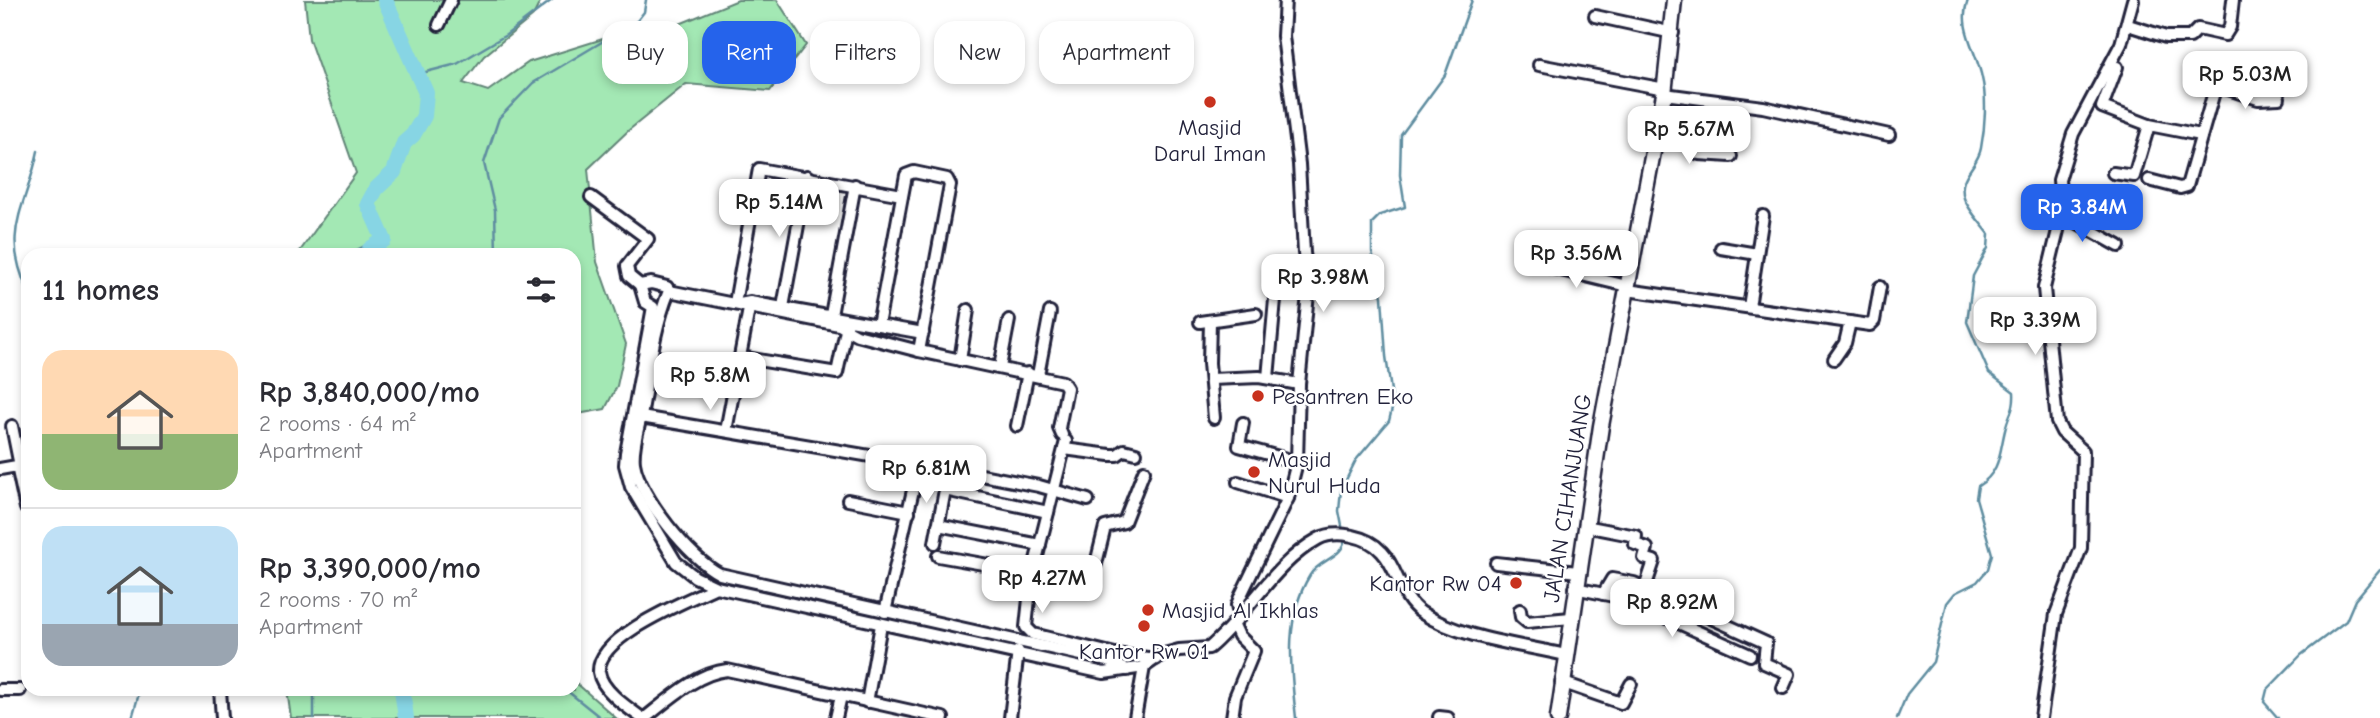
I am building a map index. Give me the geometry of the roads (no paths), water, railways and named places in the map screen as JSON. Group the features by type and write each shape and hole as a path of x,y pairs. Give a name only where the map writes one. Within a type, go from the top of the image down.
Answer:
{"main road":[{"name":"JALAN CIHANJUANG","path":"1558,718 1585,526 1664,91 1673,33 1674,0"}],"street":[{"path":"439,25 451,0"},
{"path":"1231,718 1235,697 1254,651 1239,636 1237,605 1289,498 1297,462 1300,384 1309,284 1304,253 1299,164 1283,36 1285,0"},
{"path":"2041,718 2056,614 2078,562 2084,524 2083,451 2062,432 2057,422 2050,377 2050,327 2045,309 2044,288 2062,214 2059,180 2073,134 2121,44 2133,0"},
{"path":"2128,25 2166,37 2190,37 2197,29 2225,35 2230,27 2233,0"},
{"path":"1595,16 1673,33"},
{"path":"2121,44 2118,65 2102,107 2149,125 2200,135"},
{"path":"1539,65 1664,91 1763,107 1889,135"},
{"path":"2149,180 2185,188 2216,85 2242,91 2258,99 2279,98"},
{"path":"2113,173 2134,176 2149,125"},
{"path":"1657,132 1692,142 1699,154 1731,156"},
{"path":"726,431 740,357 741,305 759,169 902,195"},
{"path":"878,324 902,195 910,172 943,177 950,182 919,351"},
{"path":"783,307 807,176"},
{"path":"831,315 855,185"},
{"path":"592,197 648,239 628,266 629,276 640,285 645,302 658,307"},
{"path":"2062,214 2119,246"},
{"path":"1749,307 1763,216"},
{"path":"1721,248 1757,254"},
{"path":"1532,263 1627,288 1873,324 1880,287"},
{"path":"1268,378 1277,277"},
{"path":"640,285 651,282 667,287 669,291 741,305 923,333"},
{"path":"669,291 658,307 637,416 632,475 676,562 695,577 716,587 1017,656 1104,673 1144,667 1179,650 1209,648 1293,559 1316,540 1346,534 1363,540 1383,553 1407,600 1423,614 1492,638 1565,654"},
{"path":"741,305 750,302 831,315 848,323 857,335 1063,382 1067,388 1059,428 1064,442 1032,576 1026,622 1033,634 1115,654 1156,659"},
{"path":"960,360 968,310"},
{"path":"1017,426 1050,312"},
{"path":"1214,418 1205,322 1256,314"},
{"path":"1000,367 1009,320"},
{"path":"1834,359 1845,343 1850,322"},
{"path":"740,357 832,374 839,370 848,323"},
{"path":"1211,379 1268,378 1300,384"},
{"path":"637,416 1039,486 1088,500"},
{"path":"1243,423 1239,446 1297,462"},
{"path":"12,426 21,461"},
{"path":"1064,442 1110,455 1117,455 1124,450 1136,453"},
{"path":"885,612 919,464"},
{"path":"0,469 21,465"},
{"path":"938,556 1032,576 1090,592 1105,527 1124,522 1143,471"},
{"path":"935,543 948,474"},
{"path":"632,475 688,551 706,568 720,575 1108,661 1127,670"},
{"path":"1238,482 1289,498"},
{"path":"945,490 1048,512"},
{"path":"848,500 908,512"},
{"path":"938,525 1040,545"},
{"path":"1585,526 1636,536 1635,544 1647,548 1644,558 1654,561 1645,588"},
{"path":"1496,563 1578,572"},
{"path":"1603,594 1612,579 1645,588 1766,643 1763,663 1789,674 1783,688"},
{"path":"716,587 667,610 612,643 598,669 601,679 623,705 643,718 674,695 719,671 736,671 943,718"},
{"path":"1575,588 1623,598 1750,654"},
{"path":"1520,610 1521,617 1527,622 1571,618"},
{"path":"867,702 881,625 877,616 885,612"},
{"path":"1010,718 1020,641"},
{"path":"1135,718 1144,667"},
{"path":"1561,682 1621,703 1631,684"},
{"path":"0,690 20,690"},
{"path":"220,696 222,718"},
{"path":"836,718 841,696"},
{"path":"879,718 881,706"}],"waterway":[{"path":"372,248 384,240 368,204 376,189 394,172 404,143 413,135 424,116 426,93 385,0"},
{"path":"418,74 457,64 506,35 552,0"},
{"path":"496,248 495,210 484,163 499,118 533,83 637,21 644,12 646,0"},
{"path":"1343,531 1339,511 1341,490 1356,460 1389,421 1393,405 1382,297 1372,252 1372,223 1380,215 1405,207 1400,175 1401,135 1445,75 1472,0"},
{"path":"1897,718 1907,694 1933,662 1947,603 1955,593 1977,582 1988,569 1992,554 1976,498 1978,486 1996,466 2014,401 2014,392 1989,373 1967,322 1973,276 1988,248 1989,234 1968,207 1963,190 1963,184 1979,155 1985,113 1980,68 1966,29 1965,10 1968,0"},
{"path":"21,273 16,252 18,220 38,151"},
{"path":"361,248 384,236"},
{"path":"1296,718 1291,663 1292,627 1296,609 1310,575 1319,565 1341,550 1345,537"},
{"path":"2278,718 2264,702 2267,690 2301,655 2346,621 2355,600 2380,570"},
{"path":"132,718 138,696"},
{"path":"314,696 314,718"},
{"path":"403,696 406,718"},
{"path":"574,696 601,718"}],"place":[{"name":"Masjid Darul Iman","path":"1210,102"},
{"name":"Pesantren Eko","path":"1258,396"},
{"name":"Masjid Nurul Huda","path":"1254,472"},
{"name":"Kantor Rw 04","path":"1516,583"},
{"name":"Masjid Al Ikhlas","path":"1148,610"},
{"name":"Kantor Rw 01","path":"1144,626"}]}
